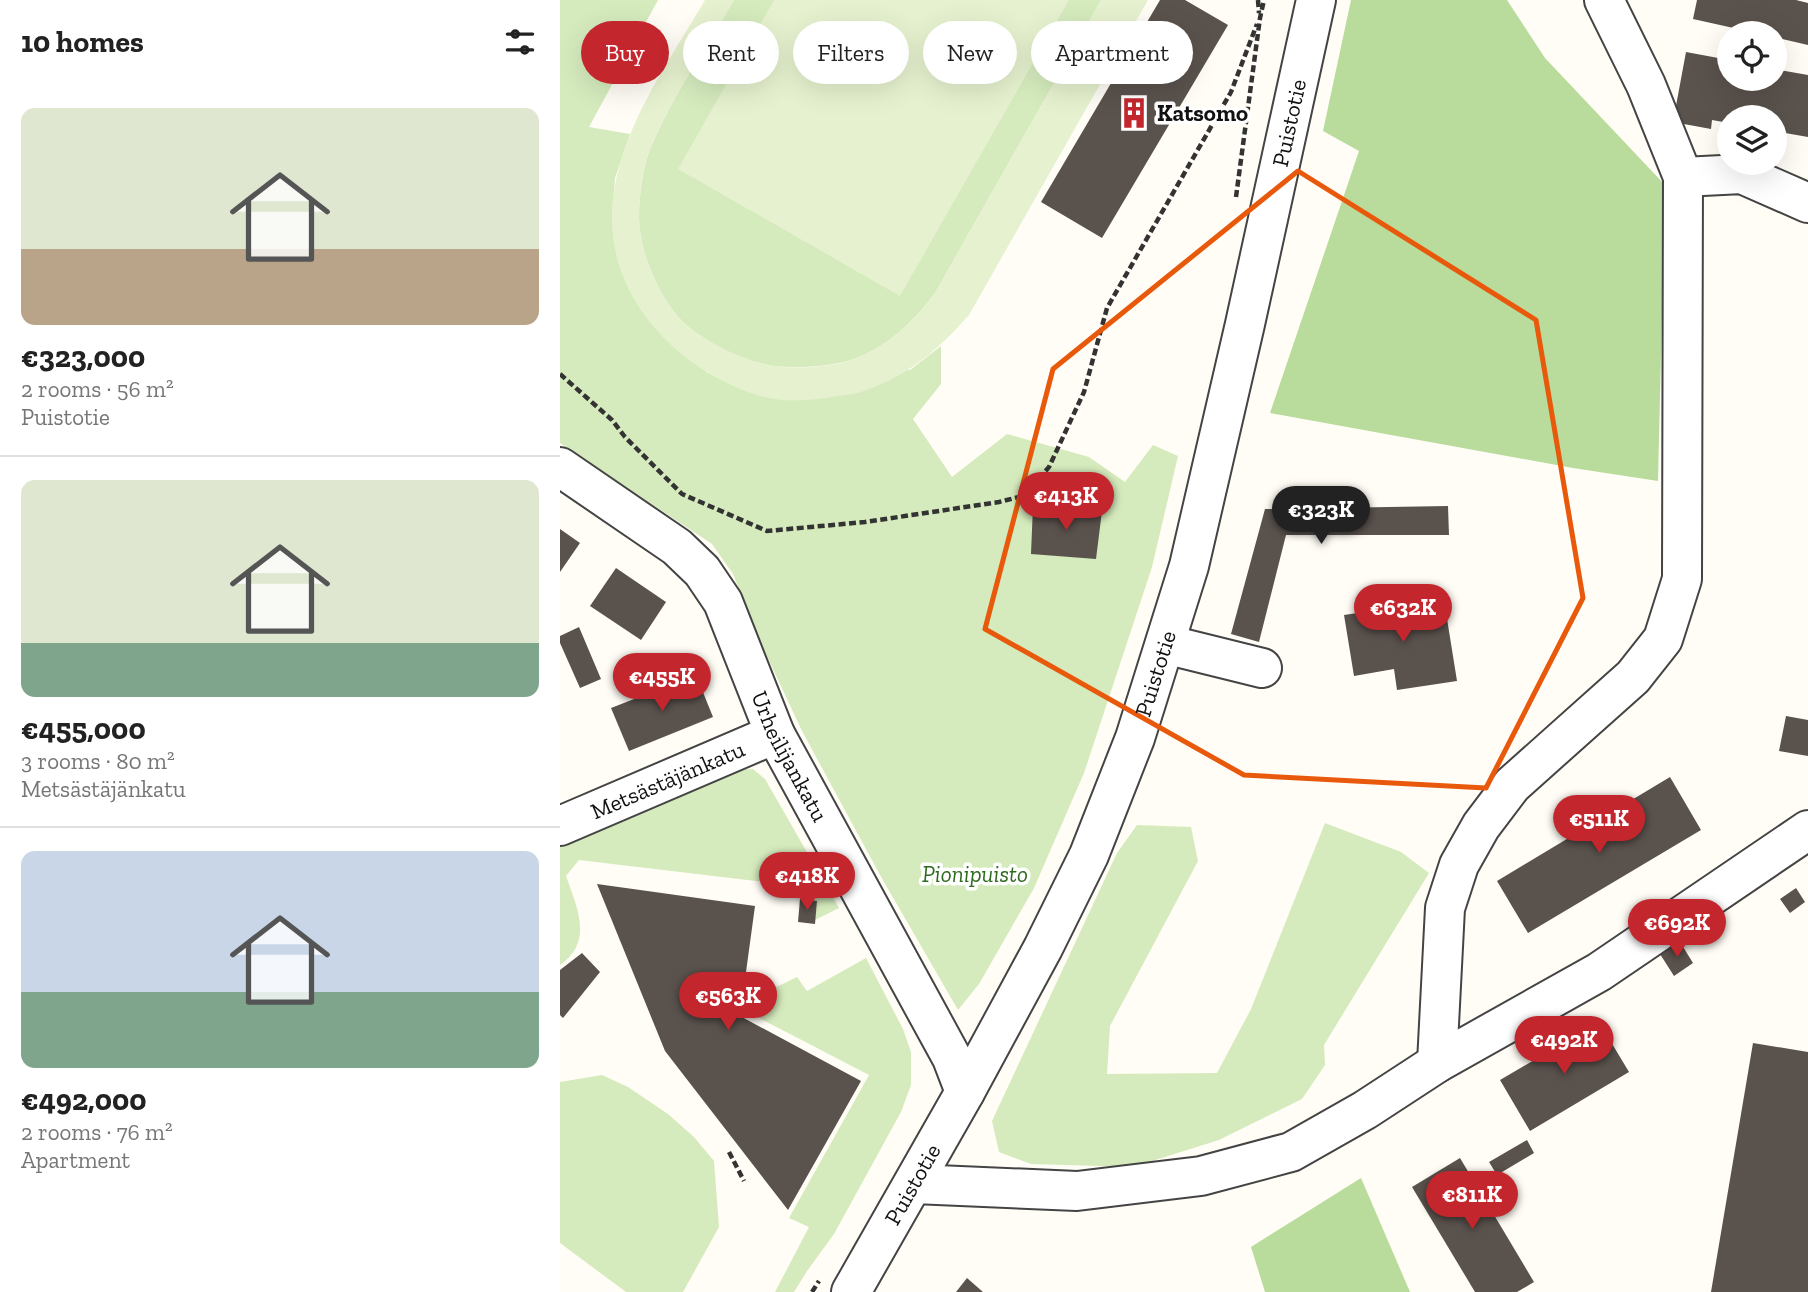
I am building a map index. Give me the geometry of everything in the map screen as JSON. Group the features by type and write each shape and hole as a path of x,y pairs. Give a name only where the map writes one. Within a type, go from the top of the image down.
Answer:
{"street":[{"name":"Puistotie","path":"839,1281 914,1184 965,1092 1043,948 1089,855 1135,738 1189,566 1316,0"},
{"path":"1437,1063 1445,908 1459,865 1481,826 1512,785 1633,677 1663,639 1682,579 1682,177 1646,85 1604,0"},
{"path":"1682,177 1742,174 1808,203"},
{"name":"Urheilijankatu","path":"560,467 677,547 702,571 723,602 775,734 952,1058 965,1092"},
{"path":"1165,644 1262,668"},
{"name":"Metsästäjänkatu","path":"560,826 775,734"},
{"path":"914,1184 1077,1191 1201,1176 1291,1152 1365,1110 1437,1063 1599,972 1808,830"}],"path":[{"path":"560,374 612,420 625,437 682,494 767,531 865,522 1023,496 1049,467 1084,392 1107,308 1231,92 1260,18 1258,0"},
{"path":"1234,210 1264,0"},
{"path":"729,1153 744,1181"},
{"path":"812,1292 839,1281"}],"highlighted area":[{"path":"1298,171 1536,320 1583,598 1486,788 1244,775 985,629 1053,369"}],"green space":[{"name":"Pionipuisto","path":"560,0 658,0 647,21 581,21 581,84 612,84 589,127 630,134 615,178 612,218 707,373 910,370 941,346 941,384 913,419 952,477 1007,434 1089,457 1125,482 1153,445 1178,456 1152,567 1084,773 1034,888 979,984 958,1010 880,875 802,731 764,650 733,574 712,544 560,443"},
{"path":"705,0 734,0 721,21 692,21"},
{"path":"734,0 1101,0 1089,21 1031,21 1031,84 1053,84 935,293 918,314 879,347 845,362 822,366 784,367 753,361 719,347 697,334 680,319 664,298 646,257 640,230 642,180 649,152 683,84 779,84 779,21 721,21"},
{"path":"774,0 1069,0 1057,21 1031,21 1031,67 900,296 678,169 726,84 779,84 779,21 762,21"},
{"path":"1101,0 1148,0 1136,21 1089,21"},
{"path":"1351,0 1507,0 1545,58 1665,185 1658,481 1270,413 1359,151 1323,131"},
{"path":"683,37 683,84 661,125 644,170 639,217 646,257 664,298 688,326 719,347 773,366 822,366 845,362 879,347 909,323 935,293 1053,84 1100,84 969,315 934,351 895,377 857,393 817,399 774,399 726,383 676,349 654,327 636,303 623,276 614,247 612,216 615,186 622,158 632,130 655,84 669,84 669,60"},
{"path":"753,769 765,779 839,908 815,920 817,901 800,899 798,886 579,860 566,876 578,912 580,935 570,956 560,965 560,845 737,770"},
{"path":"1325,823 1401,852 1429,873 1324,1045 1325,1065 1302,1099 1219,1140 1133,1167 1031,1164 999,1152 992,1121 1117,853 1137,825 1191,827 1198,861 1110,1026 1107,1074 1217,1073 1251,1009"},
{"path":"866,958 903,1029 911,1052 911,1085 901,1112 834,1234 794,1292 775,1292 809,1227 789,1218 869,1075 757,1017 760,1009 754,998 797,977 807,991"},
{"path":"602,1075 628,1087 668,1114 694,1137 714,1161 719,1227 683,1292 626,1292 560,1243 560,1082"},
{"path":"1361,1178 1410,1292 1265,1292 1251,1247"}],"building":[{"name":"Katsomo","path":"1160,0 1185,0 1228,25 1102,238 1041,202 1111,84 1193,84 1193,21 1148,21"},
{"path":"1697,0 1796,0 1808,3 1808,45 1787,40 1787,21 1717,21 1717,24 1693,19"},
{"path":"1686,52 1717,58 1717,91 1787,91 1787,71 1808,75 1808,137 1787,133 1787,105 1717,105 1717,121 1712,120 1711,129 1673,122"},
{"path":"1033,506 1102,511 1096,559 1031,554"},
{"path":"1448,506 1449,535 1286,535 1259,642 1231,634 1265,509"},
{"path":"560,529 580,543 560,572"},
{"path":"616,568 666,602 641,640 590,606"},
{"path":"1444,600 1457,681 1397,690 1394,669 1354,676 1344,615"},
{"path":"579,627 601,679 580,688 560,643 560,636"},
{"path":"696,675 713,717 629,751 611,708"},
{"path":"1786,716 1808,720 1808,756 1779,751"},
{"path":"1670,777 1701,830 1528,933 1497,881"},
{"path":"597,884 755,906 740,1016 861,1081 788,1210 665,1051"},
{"path":"1796,888 1805,902 1790,913 1780,899"},
{"path":"800,899 817,901 815,924 798,922"},
{"path":"1680,942 1693,963 1674,976 1660,954"},
{"path":"582,953 600,972 563,1018 560,1015 560,970"},
{"path":"1599,1022 1629,1072 1530,1131 1500,1080"},
{"path":"1753,1043 1808,1052 1808,1292 1711,1292"},
{"path":"1527,1140 1534,1153 1497,1175 1489,1162"},
{"path":"1460,1158 1534,1282 1517,1292 1475,1292 1412,1187"},
{"path":"967,1278 983,1292 956,1292"}],"place":[{"name":"Katsomo","path":"1134,113"}]}
